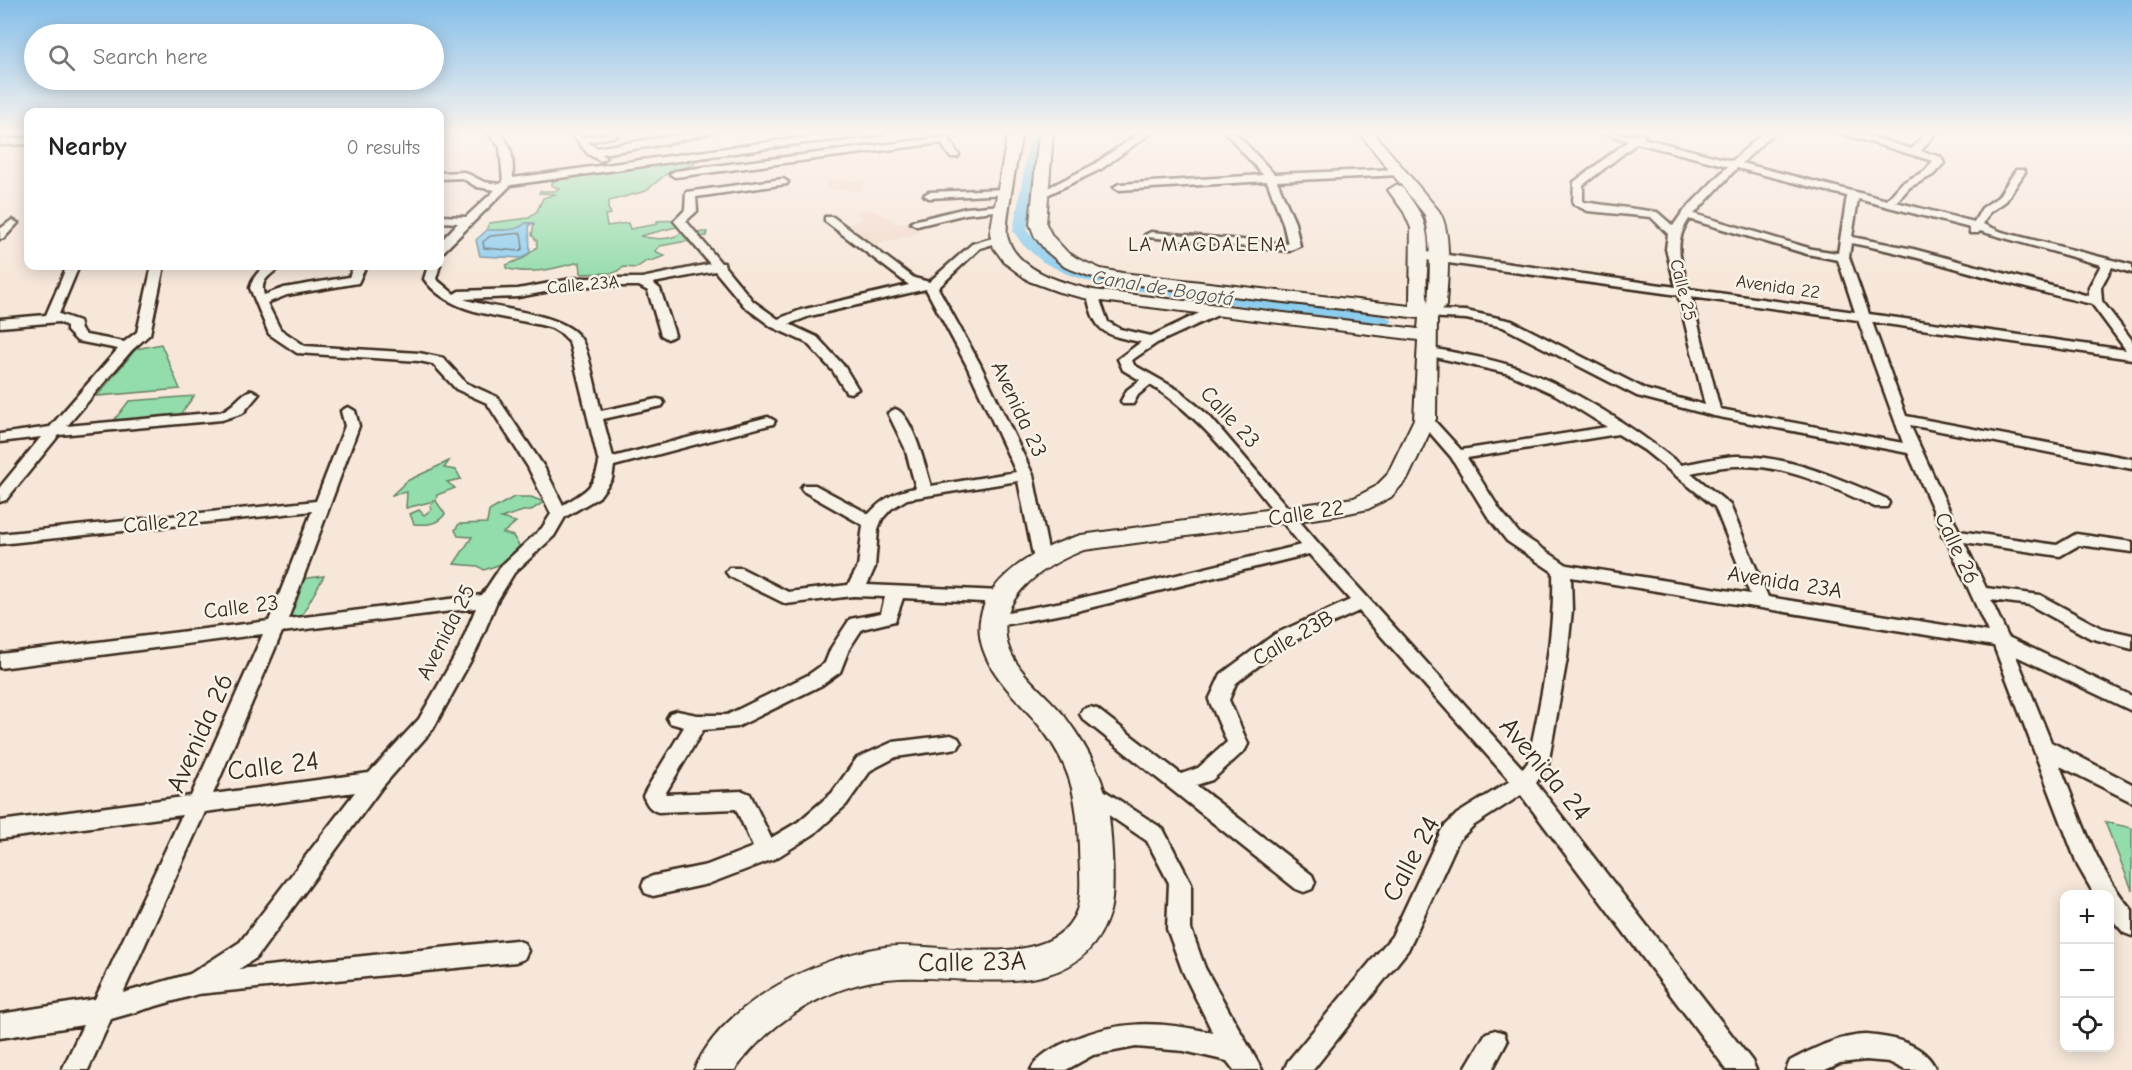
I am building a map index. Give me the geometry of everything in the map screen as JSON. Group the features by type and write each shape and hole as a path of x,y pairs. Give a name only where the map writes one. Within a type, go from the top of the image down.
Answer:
{"main road":[{"path":"1005,182 999,238 1008,254 1029,273 1062,288 1094,295 1427,344"},
{"path":"1042,182 1038,224 1047,244 1064,259 1089,272 1122,278 1428,314 1437,306 1438,230 1433,214 1402,182"},
{"path":"1397,182 1419,228 1418,305 1428,314"},
{"name":"Calle 22","path":"1042,560 1060,550 1082,543 1287,517 1360,504 1383,492 1397,478 1425,419 1428,314"},
{"path":"997,609 1020,574 1042,560"},
{"name":"Calle 23A","path":"713,1070 748,1028 780,1003 817,984 860,969 887,963 1015,966 1044,960 1068,948 1085,929 1093,911 1097,891 1089,791 1072,753 1054,725 1002,662 995,648 997,609"}],"street":[{"path":"476,182 481,185 506,185 523,182"},
{"path":"444,244 506,185 506,182"},
{"path":"783,182 690,194 691,211 680,221 720,266 748,304 777,324 812,340 839,369 851,389"},
{"path":"1041,194 1072,182"},
{"path":"1119,187 1176,182"},
{"path":"1151,235 1285,249 1294,246 1289,223 1273,182"},
{"path":"1581,182 1578,184 1578,204 1588,208 1653,214 1658,216 1665,227 1674,233"},
{"name":"Calle 25","path":"1714,412 1672,249 1674,233 1686,215 1718,182"},
{"path":"1798,182 2132,269"},
{"path":"1889,204 1906,185 1912,182"},
{"path":"1976,229 1986,210 2002,199 2013,182"},
{"path":"928,195 1002,200"},
{"path":"1852,197 1889,204 1976,229"},
{"name":"Calle 26","path":"1852,197 1843,257 1900,419 1950,535 2001,641 2088,866 2103,890"},
{"path":"917,223 1002,200"},
{"path":"1686,215 1801,249 1843,257"},
{"path":"444,219 469,220"},
{"path":"829,219 910,281 927,286"},
{"path":"0,236 12,223"},
{"path":"777,324 806,314 927,286 976,246 999,238"},
{"path":"1845,239 1910,250 2018,284 2095,294 2132,349"},
{"name":"Avenida 22","path":"1419,255 2132,355"},
{"path":"2095,294 2108,263"},
{"name":"Calle 23A","path":"446,296 518,292 578,282 642,282 720,266"},
{"path":"51,319 71,270"},
{"path":"0,496 127,348 143,334 157,270"},
{"path":"268,270 260,276 256,288 260,301 274,331 302,350 419,357 438,361 461,386 492,400 537,467 559,514"},
{"path":"260,301 284,292 354,280 358,270"},
{"path":"433,270 430,279 435,289 446,296 567,330 576,342 607,463 768,421"},
{"path":"642,282 654,289 668,335"},
{"name":"Avenida 23","path":"927,286 973,364 1025,475 1042,560"},
{"path":"1094,295 1098,318 1104,326 1119,333 1152,340"},
{"name":"Calle 23","path":"1215,311 1152,340 1125,359 1128,367 1190,405 1287,517"},
{"path":"1428,314 1466,315 1507,324 1642,393 1714,412 1913,449"},
{"path":"0,323 61,318 74,324 74,331 82,338 127,348"},
{"path":"1427,344 1514,371 1561,392 1622,429 1679,470 1722,505 1761,601"},
{"path":"1128,401 1132,393 1149,380"},
{"path":"0,438 222,416 238,410 252,394"},
{"path":"595,417 657,403"},
{"name":"Avenida 26","path":"75,1070 198,804 276,626 352,426 348,411"},
{"path":"895,413 913,448 925,492"},
{"path":"1425,419 1458,455 1494,513 1513,537 1562,570"},
{"path":"1900,419 2132,464"},
{"path":"1458,455 1622,429"},
{"path":"1679,470 1742,461 1777,465 1842,486 1881,503"},
{"name":"Avenida 25","path":"102,1010 196,984 248,950 375,782 426,724 468,649 488,600 508,569 548,532 559,514 593,494 604,479 607,463"},
{"path":"853,590 861,583 867,569 866,546 872,523 881,507 903,495 1025,475"},
{"path":"809,488 872,523"},
{"name":"Calle 22","path":"0,539 322,505"},
{"name":"Avenida 24","path":"1287,517 1524,783 1743,1070"},
{"path":"1950,535 2060,551 2076,539 2132,547"},
{"path":"735,572 786,598 853,590 896,591 997,609 1045,613 1226,567 1313,548"},
{"name":"Avenida 23A","path":"1562,570 2001,641"},
{"name":"Calle 24","path":"1297,1070 1400,943 1450,835 1465,820 1524,783 1538,765 1544,742 1563,610 1562,570"},
{"path":"768,851 761,841 743,800 658,803 653,796 687,721 730,722 815,680 833,667 840,648 856,623 889,617 896,591"},
{"path":"1978,592 2034,599 2096,633 2132,642"},
{"name":"Calle 23","path":"0,661 488,600"},
{"name":"Calle 23B","path":"1178,783 1205,774 1238,744 1219,700 1228,679 1281,639 1362,602"},
{"path":"2001,641 2132,704"},
{"path":"1090,714 1304,882"},
{"path":"653,886 708,874 768,851 806,828 831,806 864,764 893,750 951,743"},
{"path":"2043,748 2132,794"},
{"name":"Calle 24","path":"0,830 375,782"},
{"path":"1089,791 1155,835 1180,883 1179,929 1195,972 1242,1060"},
{"path":"2114,906 2132,926"},
{"path":"196,984 516,951"},
{"path":"0,1026 102,1010"},
{"path":"1044,1070 1057,1060 1100,1041 1140,1034 1171,1036 1242,1060"},
{"path":"1477,1070 1495,1042"},
{"path":"1799,1070 1845,1049 1884,1048 1917,1060 1923,1070"}],"shaded area":[{"path":"827,182 865,182 861,191 824,189"},
{"path":"870,209 887,216 896,224 910,222 920,233 870,246 846,226 863,219 856,211"}],"green space":[{"path":"553,182 657,182 646,191 609,201 608,208 611,214 605,215 607,226 628,223 630,229 658,224 657,221 679,220 681,224 676,227 640,236 662,239 682,232 707,232 706,236 696,238 700,243 696,247 687,241 660,246 655,251 665,256 648,260 636,268 624,267 614,273 581,274 580,262 534,271 506,268 506,265 524,258 537,247 537,241 532,235 534,223 526,223 513,229 487,230 489,223 529,218 537,211 543,198 556,194 539,193 540,191 560,189 551,185"},
{"path":"161,344 180,389 97,396 136,349"},
{"path":"194,396 179,416 112,423 129,401"},
{"path":"449,461 444,468 456,470 461,479 447,482 455,488 437,495 436,501 445,514 435,522 414,524 410,514 419,510 424,515 432,509 430,507 434,501 406,508 407,492 392,495 407,481"},
{"path":"514,497 531,497 544,502 530,511 501,518 516,522 503,533 513,536 520,547 501,564 484,570 478,566 454,564 472,537 458,536 455,530 459,524 487,523 489,511"},
{"path":"324,576 298,622 276,626 301,579"},
{"path":"2105,822 2132,828 2132,890"}],"water":[{"path":"526,223 534,223 529,225 530,252 522,258 480,256 476,240 487,230 513,229"}],"waterway":[{"name":"Canal de Bogotá","path":"1028,182 1020,231 1028,242 1048,259 1084,275 1110,283 1385,321"}],"district":[{"name":"LA MAGDALENA","path":"1208,244"}]}
